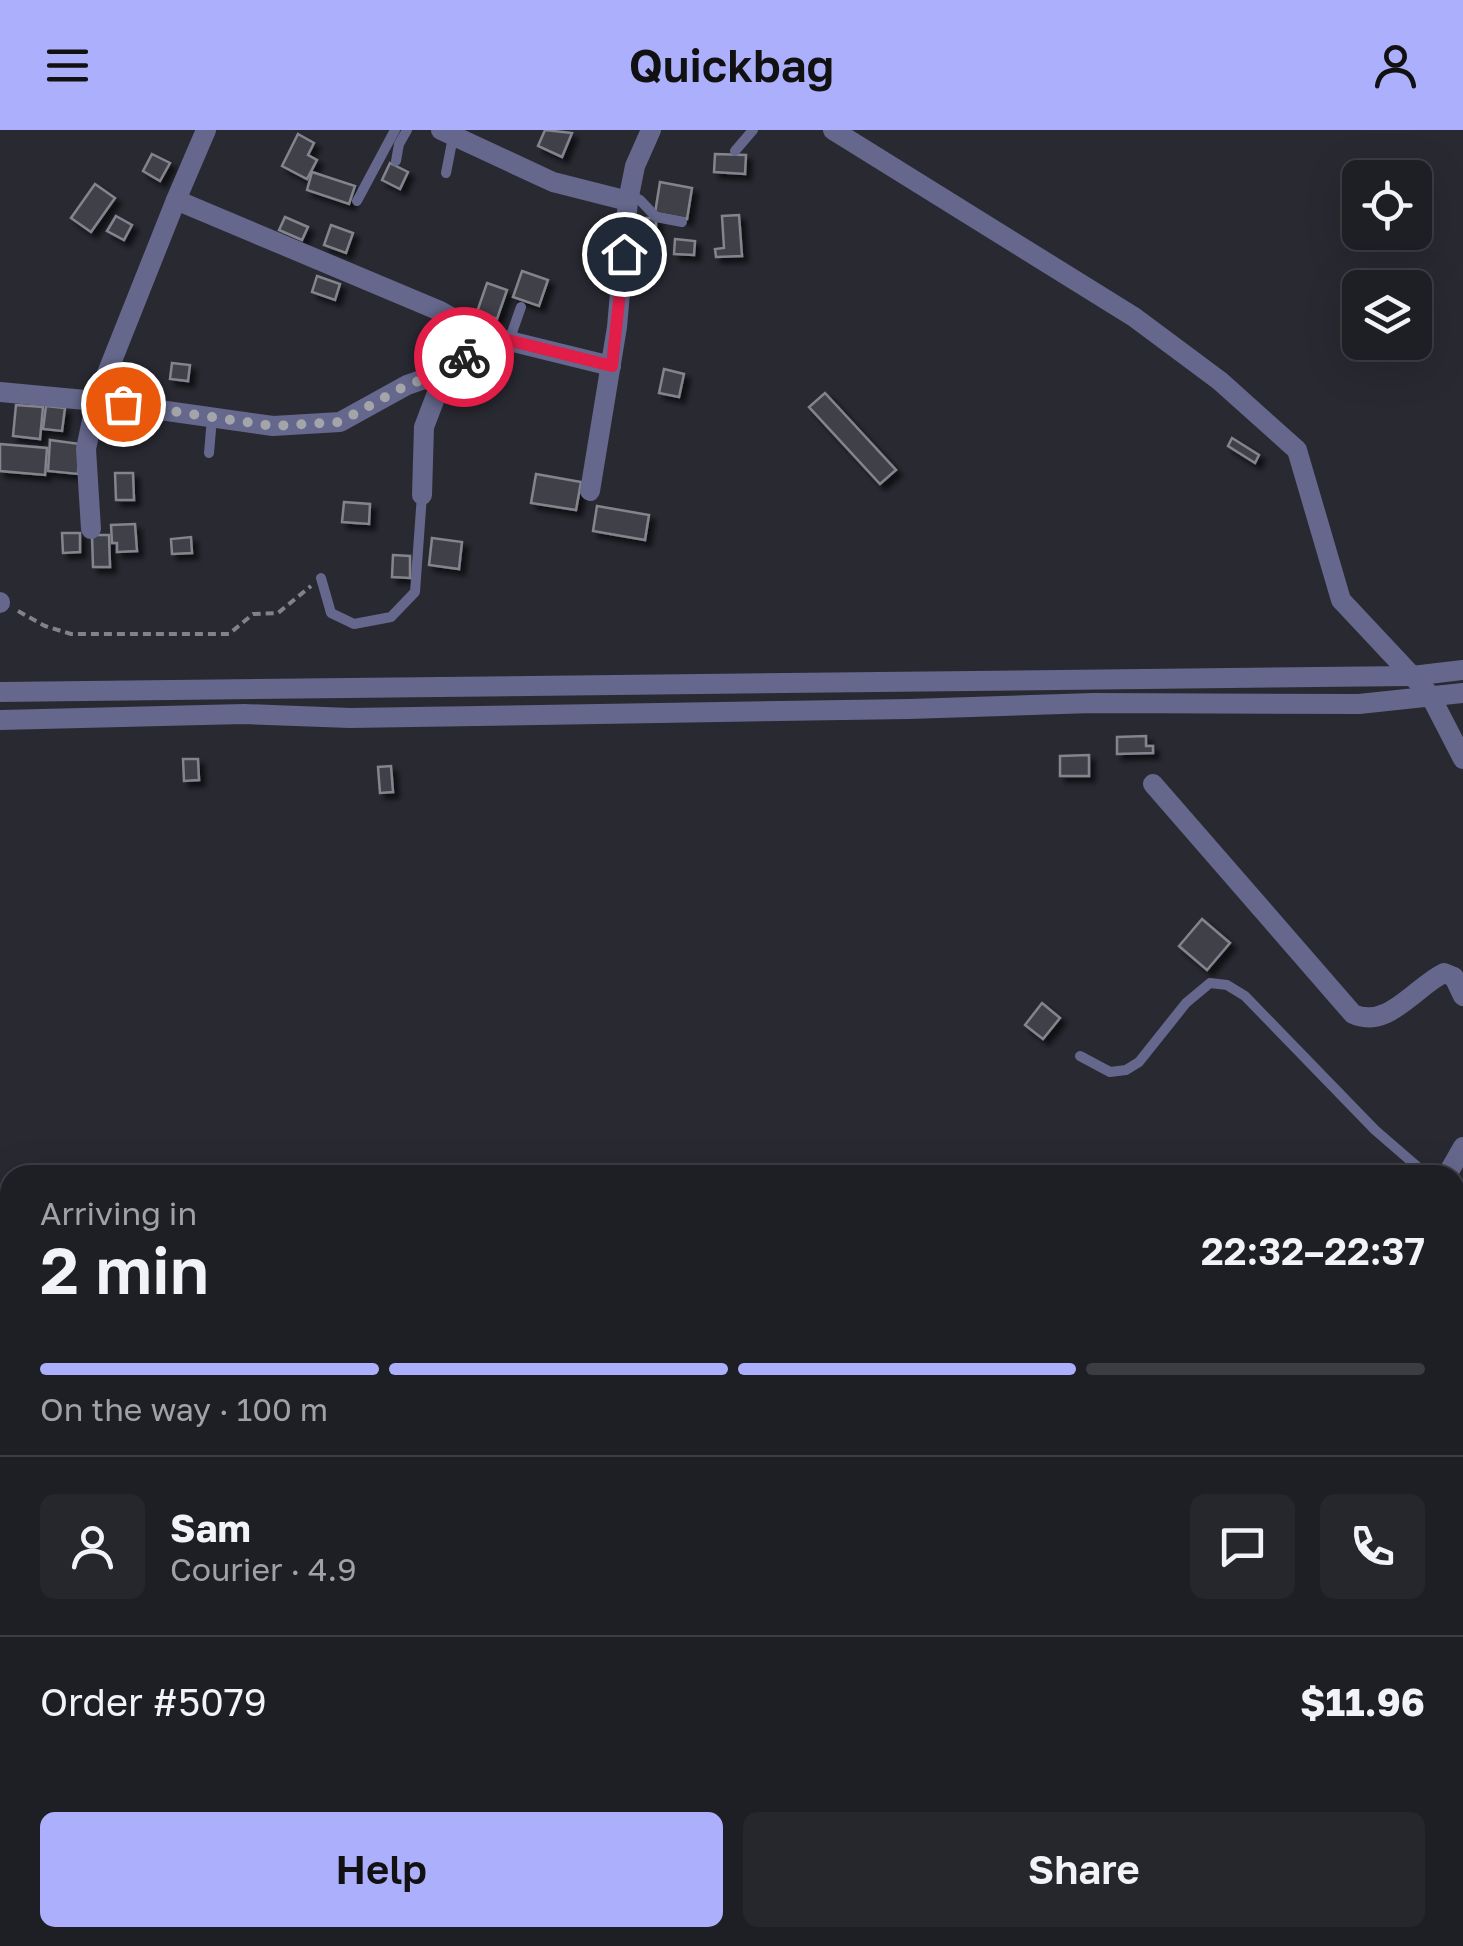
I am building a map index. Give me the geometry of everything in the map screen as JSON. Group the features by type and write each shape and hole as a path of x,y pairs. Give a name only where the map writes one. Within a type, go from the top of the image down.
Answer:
{"street":[{"path":"92,529 86,449 96,401 206,130"},
{"path":"590,491 612,366 628,198 634,166 650,130"},
{"path":"832,130 1134,317 1220,382 1297,450 1341,600 1430,695 1463,759"},
{"path":"447,133 553,182 628,198"},
{"path":"176,200 440,311 498,340 612,366"},
{"path":"0,392 273,426 340,422 407,385 446,372 498,340"},
{"path":"422,495 424,427 446,372"},
{"path":"0,692 1412,676 1463,670"},
{"path":"0,720 244,714 350,718 1093,703 1359,704 1463,693"},
{"path":"1154,784 1354,1014 1363,1019 1377,1018 1444,973 1454,977 1463,996"}],"lane":[{"path":"357,201 394,130"},
{"path":"396,161 399,144 408,130"},
{"path":"735,151 754,130"},
{"path":"446,173 447,133"},
{"path":"628,198 640,200 656,217 682,222"},
{"path":"498,340 520,306"},
{"path":"209,454 212,418"},
{"path":"320,578 330,613 354,624 391,617 415,592 422,495"},
{"path":"1080,1056 1110,1072 1126,1070 1139,1062 1186,1003 1210,984 1227,985 1254,1005 1375,1130 1415,1165"}],"path":[{"path":"0,602 45,626 71,634 229,634 253,614 278,613 320,578"}],"building":[{"path":"545,130 572,133 562,157 538,146"},
{"path":"298,134 314,143 308,155 317,160 307,179 282,166"},
{"path":"152,154 170,163 160,181 143,171"},
{"path":"715,154 746,155 745,174 714,172"},
{"path":"390,163 408,172 400,189 382,180"},
{"path":"312,172 355,186 349,204 307,190"},
{"path":"660,182 692,188 687,219 655,213"},
{"path":"95,184 115,198 91,232 71,218"},
{"path":"739,215 742,256 716,257 715,249 724,248 722,216"},
{"path":"116,216 132,225 124,240 107,231"},
{"path":"285,217 308,227 302,240 279,230"},
{"path":"637,218 656,218 656,232 636,232"},
{"path":"331,225 353,233 346,253 324,245"},
{"path":"675,239 695,241 694,255 674,254"},
{"path":"522,271 548,280 539,306 513,297"},
{"path":"317,276 340,284 335,300 312,292"},
{"path":"487,283 507,290 497,319 477,312"},
{"path":"172,363 190,365 188,381 170,379"},
{"path":"664,369 684,374 679,397 659,393"},
{"path":"825,393 896,470 880,484 809,407"},
{"path":"16,405 43,407 40,439 13,436"},
{"path":"46,406 65,408 62,431 43,429"},
{"path":"113,418 130,420 129,435 111,433"},
{"path":"1232,438 1259,455 1255,463 1228,446"},
{"path":"50,440 80,444 78,474 48,471"},
{"path":"0,444 47,448 45,475 0,471"},
{"path":"115,473 133,473 134,500 116,500"},
{"path":"536,474 581,482 576,510 531,503"},
{"path":"344,502 370,504 369,524 342,522"},
{"path":"597,506 649,515 645,540 593,531"},
{"path":"135,524 137,551 117,552 111,525"},
{"path":"62,533 80,533 80,552 63,553"},
{"path":"92,535 109,535 110,567 93,567"},
{"path":"191,537 192,553 172,554 171,539"},
{"path":"432,538 462,542 459,569 429,565"},
{"path":"393,555 410,556 410,578 392,577"},
{"path":"1146,736 1146,746 1153,746 1153,753 1117,754 1117,737"},
{"path":"1089,755 1089,776 1060,776 1060,756"},
{"path":"183,759 198,759 199,780 184,781"},
{"path":"391,766 393,792 380,793 378,767"},
{"path":"1202,919 1230,943 1207,970 1179,946"},
{"path":"1042,1003 1060,1018 1043,1039 1025,1025"}],"way so far":[{"path":"123,404 273,426 340,422 407,385 446,372 464,357"}],"route":[{"path":"464,357 488,338 612,366 624,254"}]}
